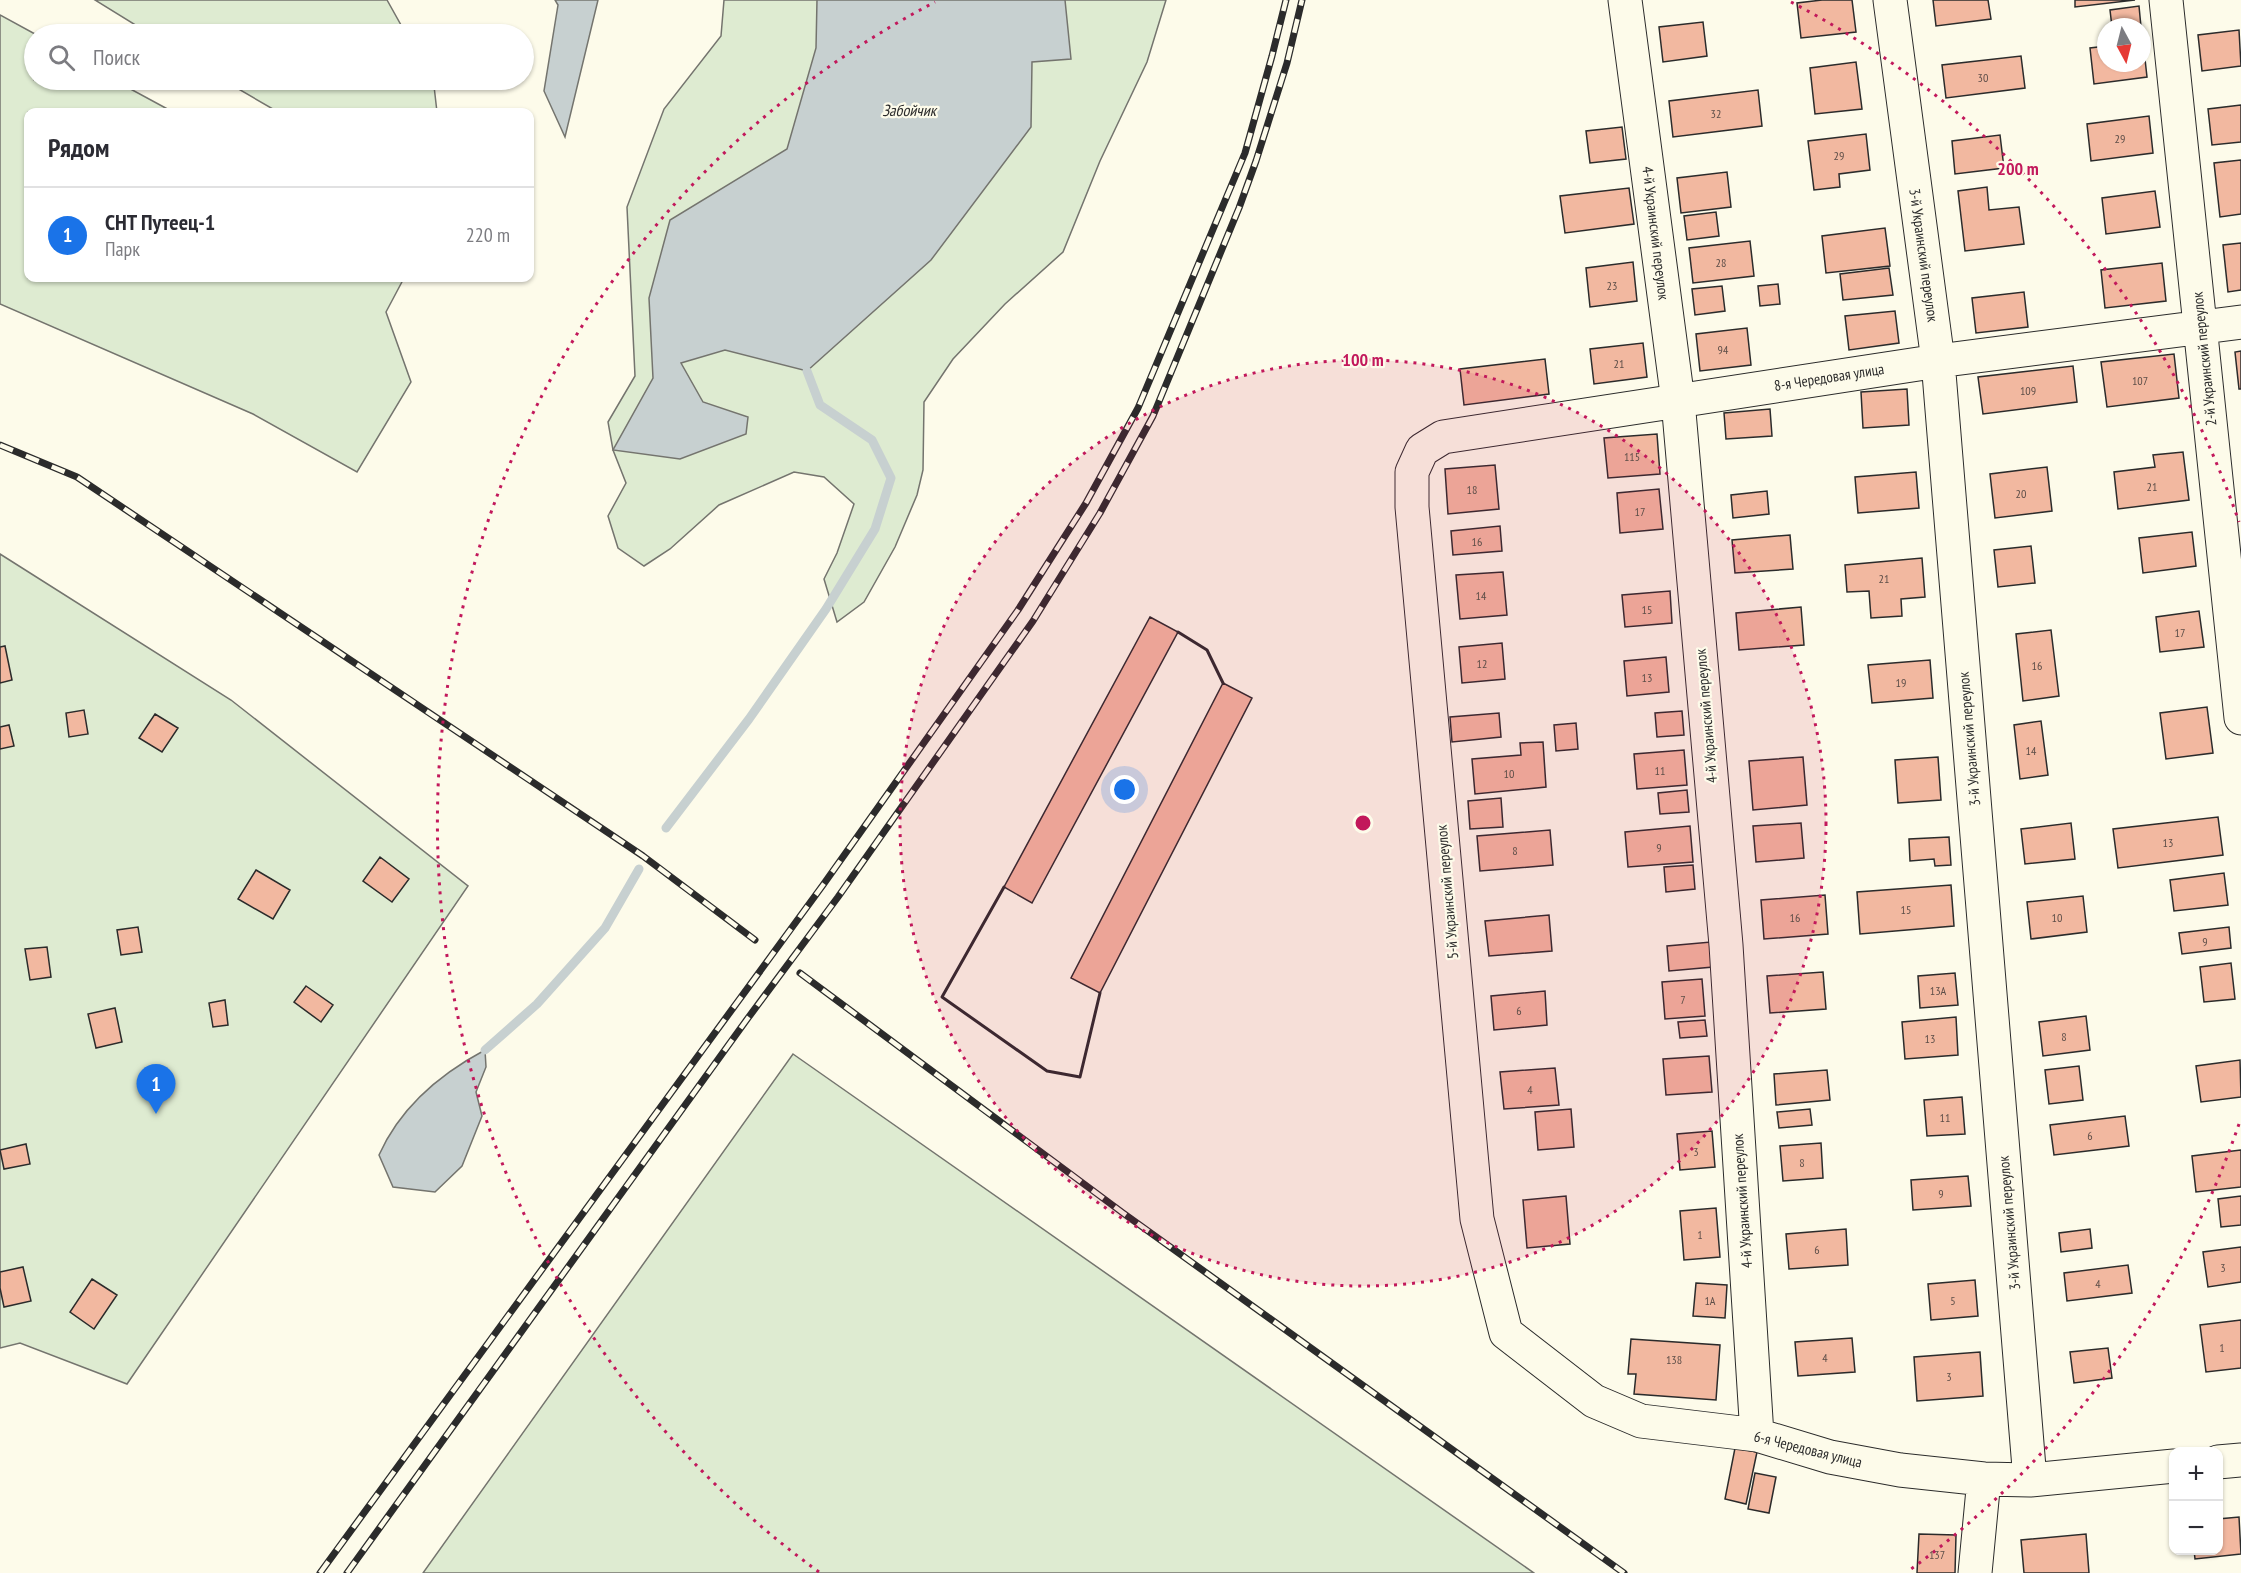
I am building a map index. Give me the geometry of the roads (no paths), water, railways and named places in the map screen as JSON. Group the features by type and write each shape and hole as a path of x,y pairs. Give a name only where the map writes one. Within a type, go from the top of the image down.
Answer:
{"street":[{"name":"4-й Украинский переулок","path":"1625,0 1678,401 1726,945 1757,1435"},
{"name":"3-й Украинский переулок","path":"1890,0 1938,361 2030,1480"},
{"name":"2-й Украинский переулок","path":"2166,0 2241,718"},
{"name":"8-я Чередовая улица","path":"1422,450 1443,437 1938,361 2241,322"},
{"name":"5-й Украинский переулок","path":"1422,450 1412,472 1412,507 1474,1195 1477,1218 1506,1333"},
{"name":"6-я Чередовая улица","path":"1506,1333 1594,1401 1641,1420 1757,1435 1830,1457 1900,1470 1984,1479 2030,1480 2169,1466"},
{"path":"2223,1462 2241,1460"},
{"path":"1975,1573 1984,1479"}],"water":[{"path":"555,0 598,0 565,137 544,91 558,5"},
{"name":"Забойчик","path":"817,0 1065,0 1071,59 1032,62 1031,127 931,260 807,371 725,350 681,363 703,402 748,417 746,434 680,459 613,450 653,378 649,298 670,220 787,149 816,48"},
{"path":"485,1050 486,1067 476,1092 482,1116 462,1166 435,1192 393,1187 379,1155 398,1122 437,1081"}],"waterway":[{"path":"666,828 749,719 826,609 875,529 891,478 872,440 820,405 807,371"},
{"path":"485,1050 537,1004 605,928 639,869"}],"railway":[{"path":"320,1573 823,885 1018,610 1086,503 1138,408 1245,153 1286,0"},
{"path":"347,1573 838,897 1033,621 1100,513 1153,416 1239,208 1287,63 1302,0"},
{"path":"0,445 77,477 643,856 755,940"},
{"path":"800,973 1123,1213 1624,1573"}],"place":[{"name":"СНТ Путеец-1","path":"156,1114"}]}
